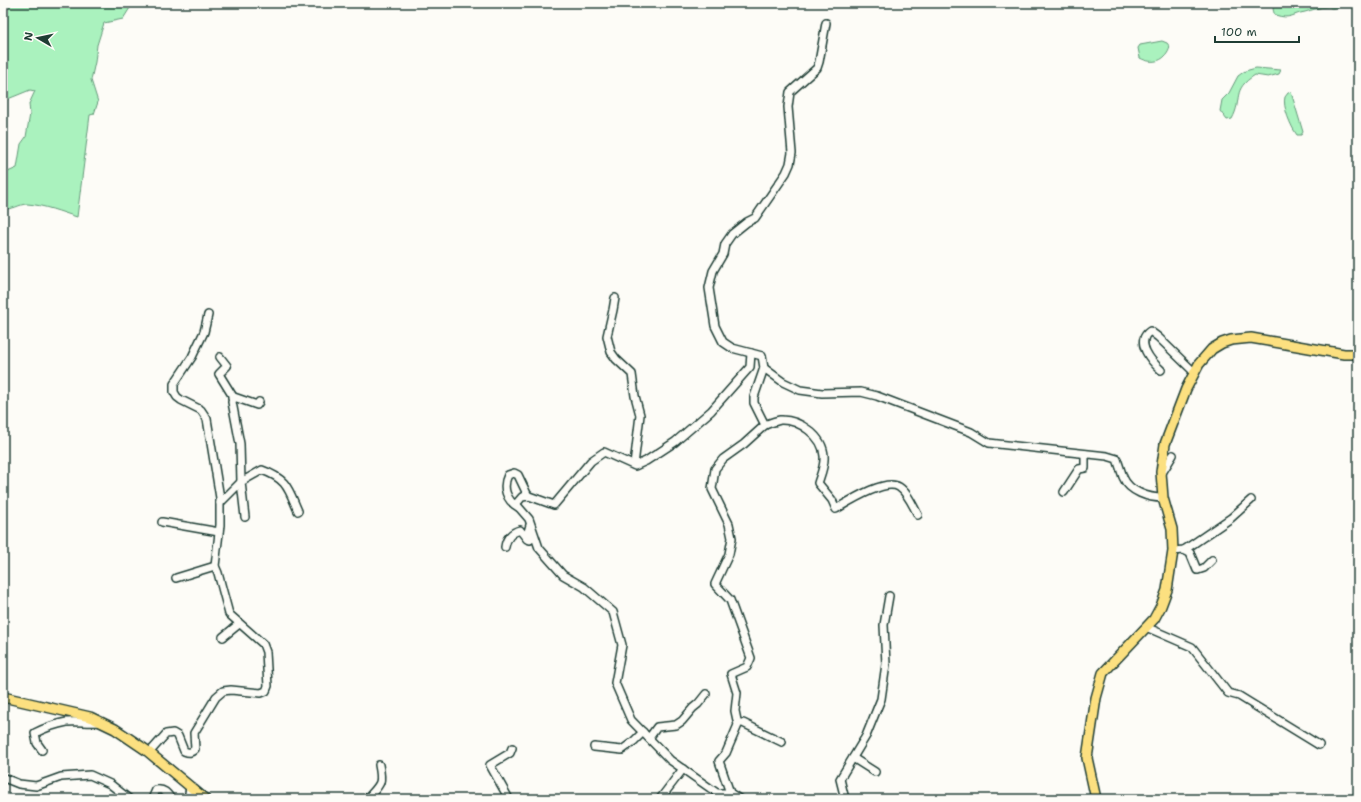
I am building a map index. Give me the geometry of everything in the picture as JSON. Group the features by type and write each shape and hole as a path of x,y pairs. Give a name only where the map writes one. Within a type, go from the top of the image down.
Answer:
{"main road":[{"path":"1096,799 1087,758 1096,698 1103,673 1154,619 1167,590 1173,551 1172,529 1163,498 1161,475 1165,444 1186,389 1199,364 1212,349 1222,343 1231,340 1251,338 1344,354 1358,354"},
{"path":"3,697 90,717 115,729 149,753 205,799"}],"street":[{"path":"765,425 754,403 754,398 764,368 762,356 732,348 723,342 715,326 709,288 714,271 723,254 725,244 732,234 747,222 755,218 786,173 790,164 792,153 788,107 790,92 817,68 826,23"},
{"path":"615,298 607,336 616,359 632,374 635,396 640,415 634,465"},
{"path":"149,753 166,734 173,733 178,736 184,750 192,752 194,749 194,733 216,697 223,691 231,690 261,694 266,691 268,686 266,652 262,644 229,614 222,585 215,566 219,532 220,504 207,419 202,410 181,400 174,392 174,384 192,357 204,332 208,315"},
{"path":"1161,370 1146,353 1144,339 1150,331 1195,373"},
{"path":"518,507 516,504 522,497 528,496 554,505 591,461 604,452 634,465 646,461 675,442 711,411 750,367 751,354"},
{"path":"220,358 227,366 219,374 232,394 232,402 240,444 241,482 245,516"},
{"path":"764,368 783,382 800,390 822,393 861,392 877,396 971,432 989,443 1107,456 1117,459 1127,485 1145,496 1152,498 1163,498"},
{"path":"232,398 237,397 257,406 259,402"},
{"path":"730,793 719,761 726,753 738,725 735,712 737,694 731,674 747,667 750,658 730,600 716,584 729,554 732,538 729,524 713,492 712,486 715,469 723,459 744,444 765,425 780,420 794,422 808,430 819,440 823,447 824,464 818,483 832,500 836,509 877,488 892,485 898,487 909,498 918,515"},
{"path":"1064,492 1079,469 1085,468 1085,454"},
{"path":"1161,475 1173,455"},
{"path":"220,504 241,482 262,470 278,477 286,485 298,511"},
{"path":"528,496 518,475 514,473 508,475 505,486 508,499 529,519 539,548 562,575 584,587 613,612 622,645 615,683 631,720 670,760 717,793 730,793 739,799"},
{"path":"1173,551 1184,550 1231,518 1251,500"},
{"path":"162,522 219,532"},
{"path":"505,547 509,536 515,531 520,530 527,539 530,540 528,532 530,523"},
{"path":"1184,550 1190,553 1198,570 1204,568 1212,560"},
{"path":"176,578 215,566"},
{"path":"845,799 840,779 866,736 881,699 886,664 884,625 890,596"},
{"path":"223,637 239,624"},
{"path":"1146,627 1192,647 1228,693 1239,696 1319,744"},
{"path":"649,738 657,727 676,725 682,721 706,694"},
{"path":"42,750 37,742 35,733 43,729 67,722 99,722"},
{"path":"738,723 743,723 782,742"},
{"path":"594,747 622,750 643,732"},
{"path":"509,799 490,765 510,753 512,748"},
{"path":"853,758 875,772"},
{"path":"367,799 380,784 382,779 379,765"},
{"path":"660,799 683,769"},
{"path":"4,778 19,784 36,786 61,777 90,775 110,784 129,799"},
{"path":"188,798 190,787"},
{"path":"152,799 156,790 161,790 166,792 171,799"}],"green space":[{"path":"3,3 133,3 123,19 104,23 97,45 91,80 98,102 94,114 90,115 77,217 52,209 27,204 9,209 3,208 3,174 17,168 21,144 26,137 30,114 29,104 35,91 30,90 3,101"},
{"path":"1278,3 1358,4 1333,8 1322,8 1285,17 1275,15 1273,7"},
{"path":"1162,41 1167,43 1170,47 1165,56 1154,61 1140,58 1138,48 1140,45"},
{"path":"1256,68 1281,70 1279,74 1268,77 1255,75 1248,80 1240,90 1237,106 1232,119 1227,120 1220,111 1222,100 1229,93 1238,76 1245,71"},
{"path":"1291,92 1303,132 1301,135 1297,135 1286,111 1284,101 1285,97"}]}
